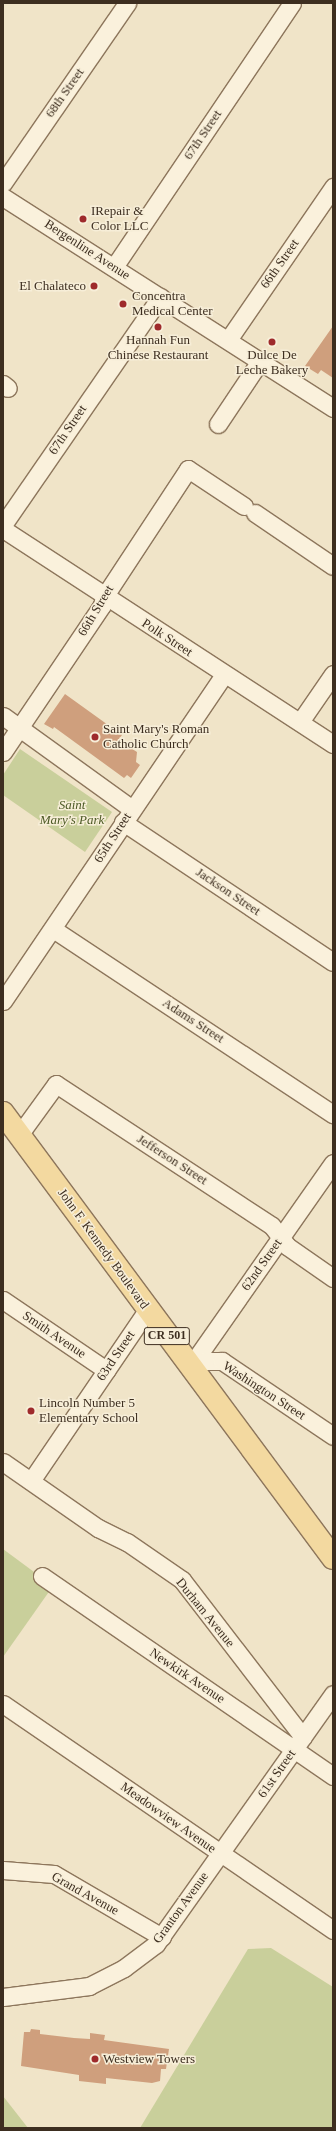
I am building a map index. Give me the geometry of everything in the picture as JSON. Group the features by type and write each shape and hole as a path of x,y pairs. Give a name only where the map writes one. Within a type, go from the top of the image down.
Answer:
{"main road":[{"name":"John F. Kennedy Boulevard","path":"4,1117 19,1135 147,1310 333,1558"}],"street":[{"name":"68th Street","path":"3,183 127,3"},
{"name":"67th Street","path":"114,267 287,5"},
{"name":"66th Street","path":"228,340 333,187"},
{"name":"Bergenline Avenue","path":"3,196 333,408"},
{"name":"67th Street","path":"3,525 160,296"},
{"path":"218,424 260,361"},
{"name":"66th Street","path":"3,752 102,605 104,597 188,469 250,509 333,566"},
{"name":"Polk Street","path":"3,529 104,597 333,744"},
{"path":"300,722 333,674"},
{"name":"65th Street","path":"3,1001 224,675"},
{"name":"Jackson Street","path":"3,716 128,815 333,962"},
{"name":"Adams Street","path":"53,929 333,1114"},
{"name":"Jefferson Street","path":"19,1135 56,1084 272,1226 287,1246 333,1278"},
{"name":"62nd Street","path":"190,1367 333,1163"},
{"name":"Smith Avenue","path":"3,1300 106,1370"},
{"name":"63rd Street","path":"31,1481 147,1310"},
{"name":"Washington Street","path":"190,1367 206,1361 222,1361 333,1436"},
{"name":"Durham Avenue","path":"3,1462 98,1528 127,1542 182,1580 298,1743"},
{"name":"Newkirk Avenue","path":"42,1576 298,1743 333,1776"},
{"name":"61st Street","path":"220,1854 333,1694"},
{"name":"Meadowview Avenue","path":"3,1704 333,1930"},
{"name":"Granton Avenue","path":"3,1997 89,1986 124,1968 162,1937 220,1854"},
{"name":"Grand Avenue","path":"3,1870 54,1874 162,1937"}],"green space":[{"name":"Saint Mary's Park","path":"20,749 112,812 85,852 3,795 3,775"},
{"path":"3,1549 53,1586 3,1657"},
{"path":"271,1948 333,1987 333,2128 140,2128 248,1949"},
{"path":"3,2096 28,2128 3,2128"}],"building":[{"path":"333,326 333,378 321,370 318,374 305,366"},
{"name":"Saint Mary's Roman Catholic Church","path":"65,694 122,735 118,740 137,752 136,762 140,765 131,778 127,775 124,778 54,727 53,729 44,724"},
{"name":"Westview Towers","path":"31,2029 40,2030 40,2034 74,2038 90,2039 90,2033 105,2035 104,2040 169,2049 166,2069 161,2069 160,2081 152,2083 106,2078 106,2084 79,2081 79,2075 21,2066 24,2032 30,2032"}],"place":[{"name":"IRepair & Color LLC","path":"83,219"},
{"name":"El Chalateco","path":"94,286"},
{"name":"Concentra Medical Center","path":"123,304"},
{"name":"Hannah Fun Chinese Restaurant","path":"158,327"},
{"name":"Dulce De Leche Bakery","path":"272,342"},
{"name":"Saint Mary's Roman Catholic Church","path":"95,737"},
{"name":"Lincoln Number 5 Elementary School","path":"31,1411"},
{"name":"Westview Towers","path":"95,2059"}]}
